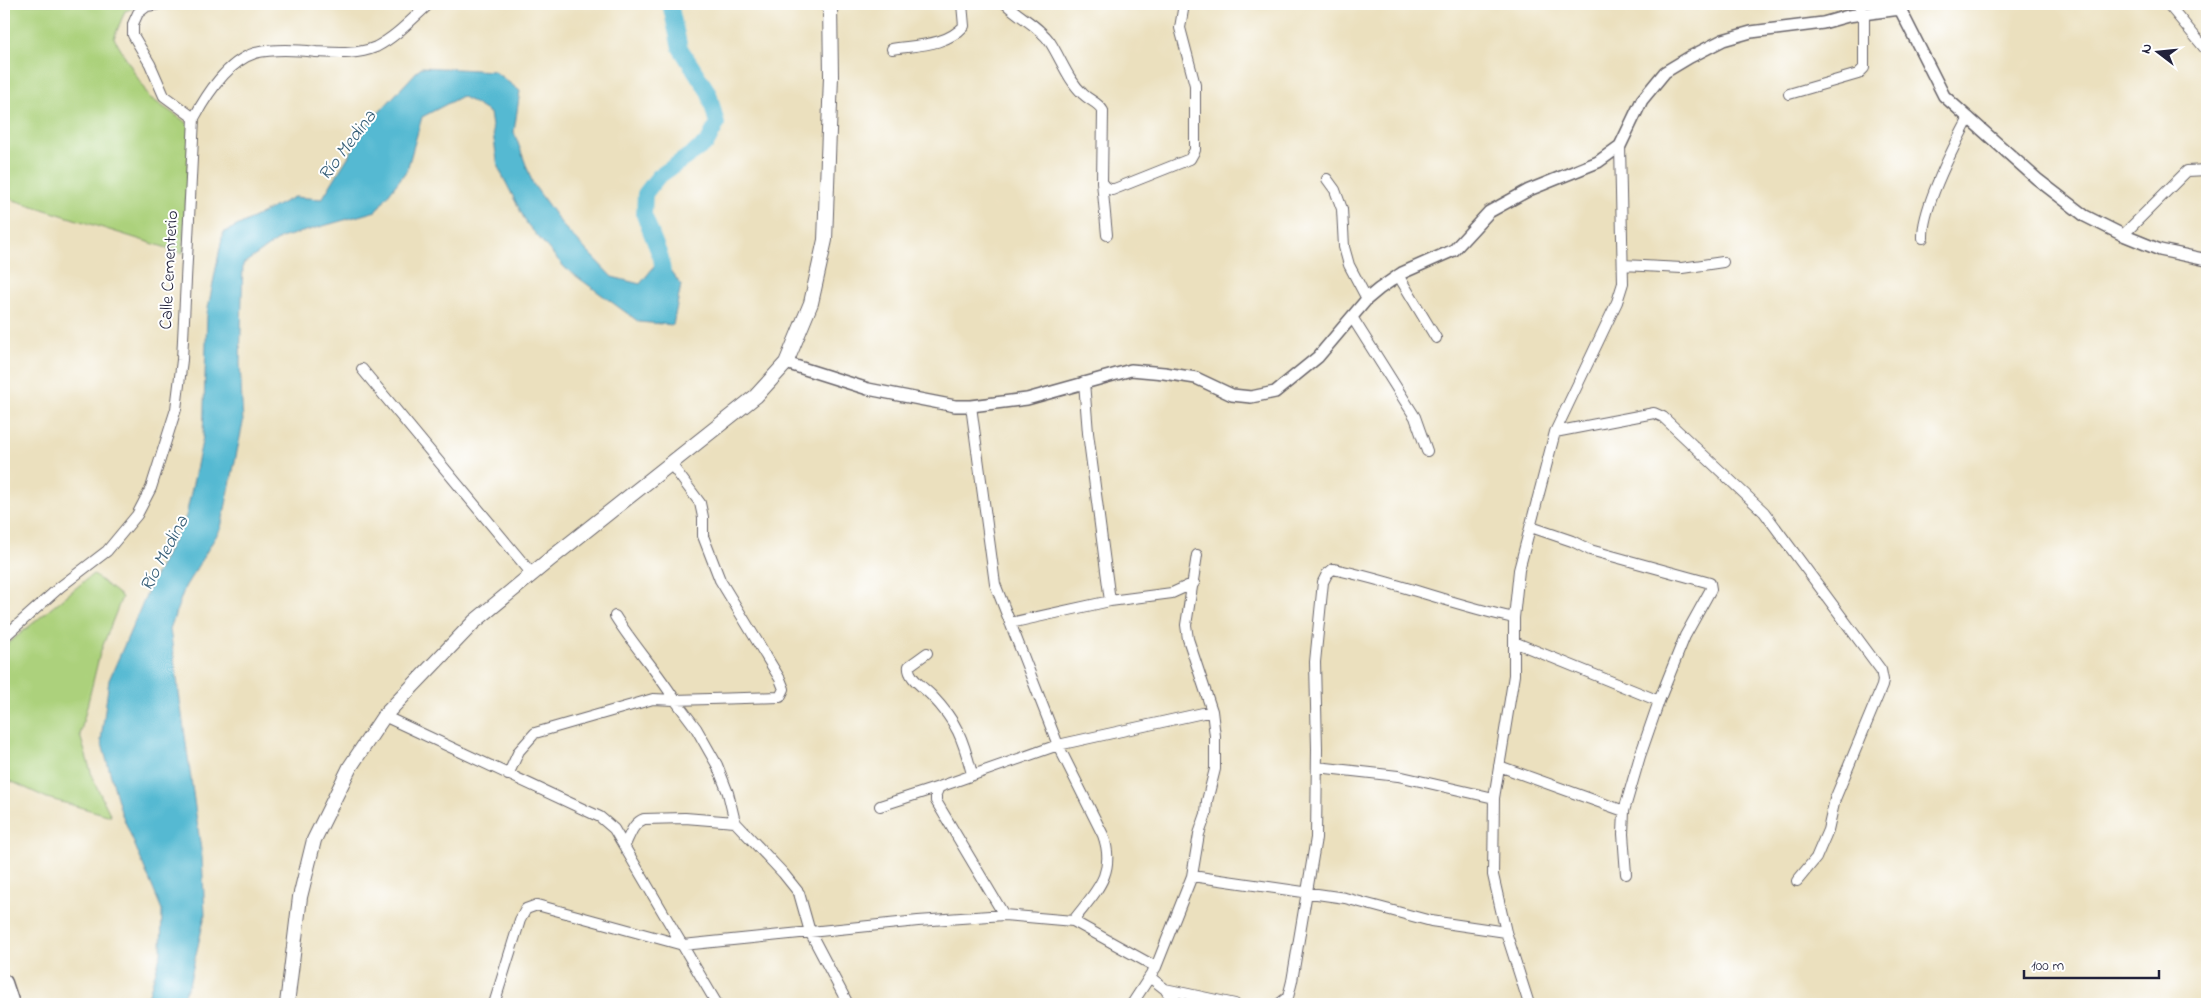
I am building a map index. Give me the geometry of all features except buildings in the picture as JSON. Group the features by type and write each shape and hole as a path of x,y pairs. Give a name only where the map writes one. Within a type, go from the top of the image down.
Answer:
{"highway":[{"path":"4,983 11,1004"}],"main road":[{"path":"287,1004 300,897 314,840 350,767 384,716 474,622 756,396 786,363 811,304 825,240 831,76 830,4"}],"street":[{"path":"159,4 147,6 138,13 133,24 133,35 150,64 164,96 194,118"},
{"name":"Calle Cementerio","path":"4,637 60,586 107,551 137,516 161,462 176,409 182,360 194,118 208,92 223,75 255,54 295,50 340,54 358,52 375,47 391,38 429,4"},
{"path":"892,49 935,43 956,34 964,26 962,4"},
{"path":"1006,4 1049,41 1064,68 1083,95 1100,105 1103,112 1102,182 1107,235"},
{"path":"1102,182 1112,190 1190,159 1195,150 1195,85 1180,28 1184,4"},
{"path":"1789,94 1858,74 1864,68 1864,15 1858,4"},
{"path":"2168,4 2207,51"},
{"path":"1529,1004 1506,932 1493,875 1494,798 1514,675 1514,618 1519,570 1555,432 1617,302 1623,283 1620,146 1642,100 1665,72 1690,56 1723,40 1750,32 1823,23 1848,16 1864,15 1903,6 1944,96 2044,185 2085,216 2123,235 2160,250 2207,260"},
{"path":"1923,238 1924,220 1943,172 1969,118"},
{"path":"786,363 868,389 955,406 971,406 1027,399 1131,370 1196,378 1232,394 1251,398 1275,392 1318,357 1367,299 1398,275 1454,250 1489,212 1529,190 1598,162 1620,146"},
{"path":"2123,235 2187,171 2207,170"},
{"path":"1326,179 1335,190 1342,209 1344,247 1349,265 1367,299"},
{"path":"1623,265 1682,268 1723,262"},
{"path":"1398,275 1436,338"},
{"path":"1352,317 1414,417 1427,451"},
{"path":"362,368 532,574"},
{"path":"1084,382 1088,433 1110,601"},
{"path":"971,406 996,584 1058,745 1103,835 1109,851 1108,863 1101,886 1073,921"},
{"path":"1555,432 1654,413 1663,417 1764,512 1881,670 1884,680 1835,799 1828,830 1816,858 1797,880"},
{"path":"508,775 520,751 535,733 653,700 780,697 784,689 780,680 720,580 703,536 703,517 700,503 670,464"},
{"path":"1531,527 1572,541 1590,550 1710,583 1710,589 1685,636 1659,701 1624,811 1622,834 1626,874"},
{"path":"1132,1004 1156,968 1192,876 1199,834 1206,814 1206,801 1214,769 1215,736 1212,711 1188,639 1186,625 1197,555"},
{"path":"1279,1004 1288,997 1292,981 1316,838 1315,662 1323,582 1327,574 1333,569 1371,577 1475,609 1514,618"},
{"path":"1010,624 1110,601 1172,593 1194,583"},
{"path":"615,616 696,728 717,765 728,793 735,822 784,873 799,893 810,932 848,1004"},
{"path":"1514,642 1659,701"},
{"path":"927,653 909,666 908,670 910,675 953,720 965,744 972,774"},
{"path":"880,806 1058,745 1212,711"},
{"path":"384,716 600,818 614,828 625,846 634,867 717,1004"},
{"path":"1317,766 1398,776 1494,798"},
{"path":"1499,766 1624,811"},
{"path":"939,787 936,800 1004,915"},
{"path":"625,846 638,821 644,819 685,818 735,822"},
{"path":"1192,876 1345,898 1430,921 1506,932"},
{"path":"494,1004 520,920 526,909 537,905 683,946 810,932 1004,915 1073,921 1156,968"},
{"path":"1151,978 1165,989 1175,1004"},
{"path":"1165,989 1235,1004"}],"green space":[{"path":"4,4 146,4 125,11 114,38 149,97 190,125 183,253 4,197"},
{"path":"93,574 122,597 100,653 80,735 93,779 111,816 47,798 4,778 4,647"}],"water":[{"path":"421,67 494,71 520,91 514,132 533,184 564,227 612,277 640,284 661,258 681,285 673,325 639,322 565,268 527,224 498,167 490,113 462,96 422,117 407,170 376,211 281,238 243,264 240,363 243,423 221,528 185,587 170,629 202,857 205,915 189,985 179,1004 140,1004 149,994 161,953 162,910 121,812 101,740 109,680 151,584 186,516 203,437 207,313 223,233 294,197 322,199 369,123"}],"waterway":[{"name":"Río Medina","path":"664,280 661,258 644,215 645,194 658,177 707,143 717,124 709,93 680,48 670,4"}]}
